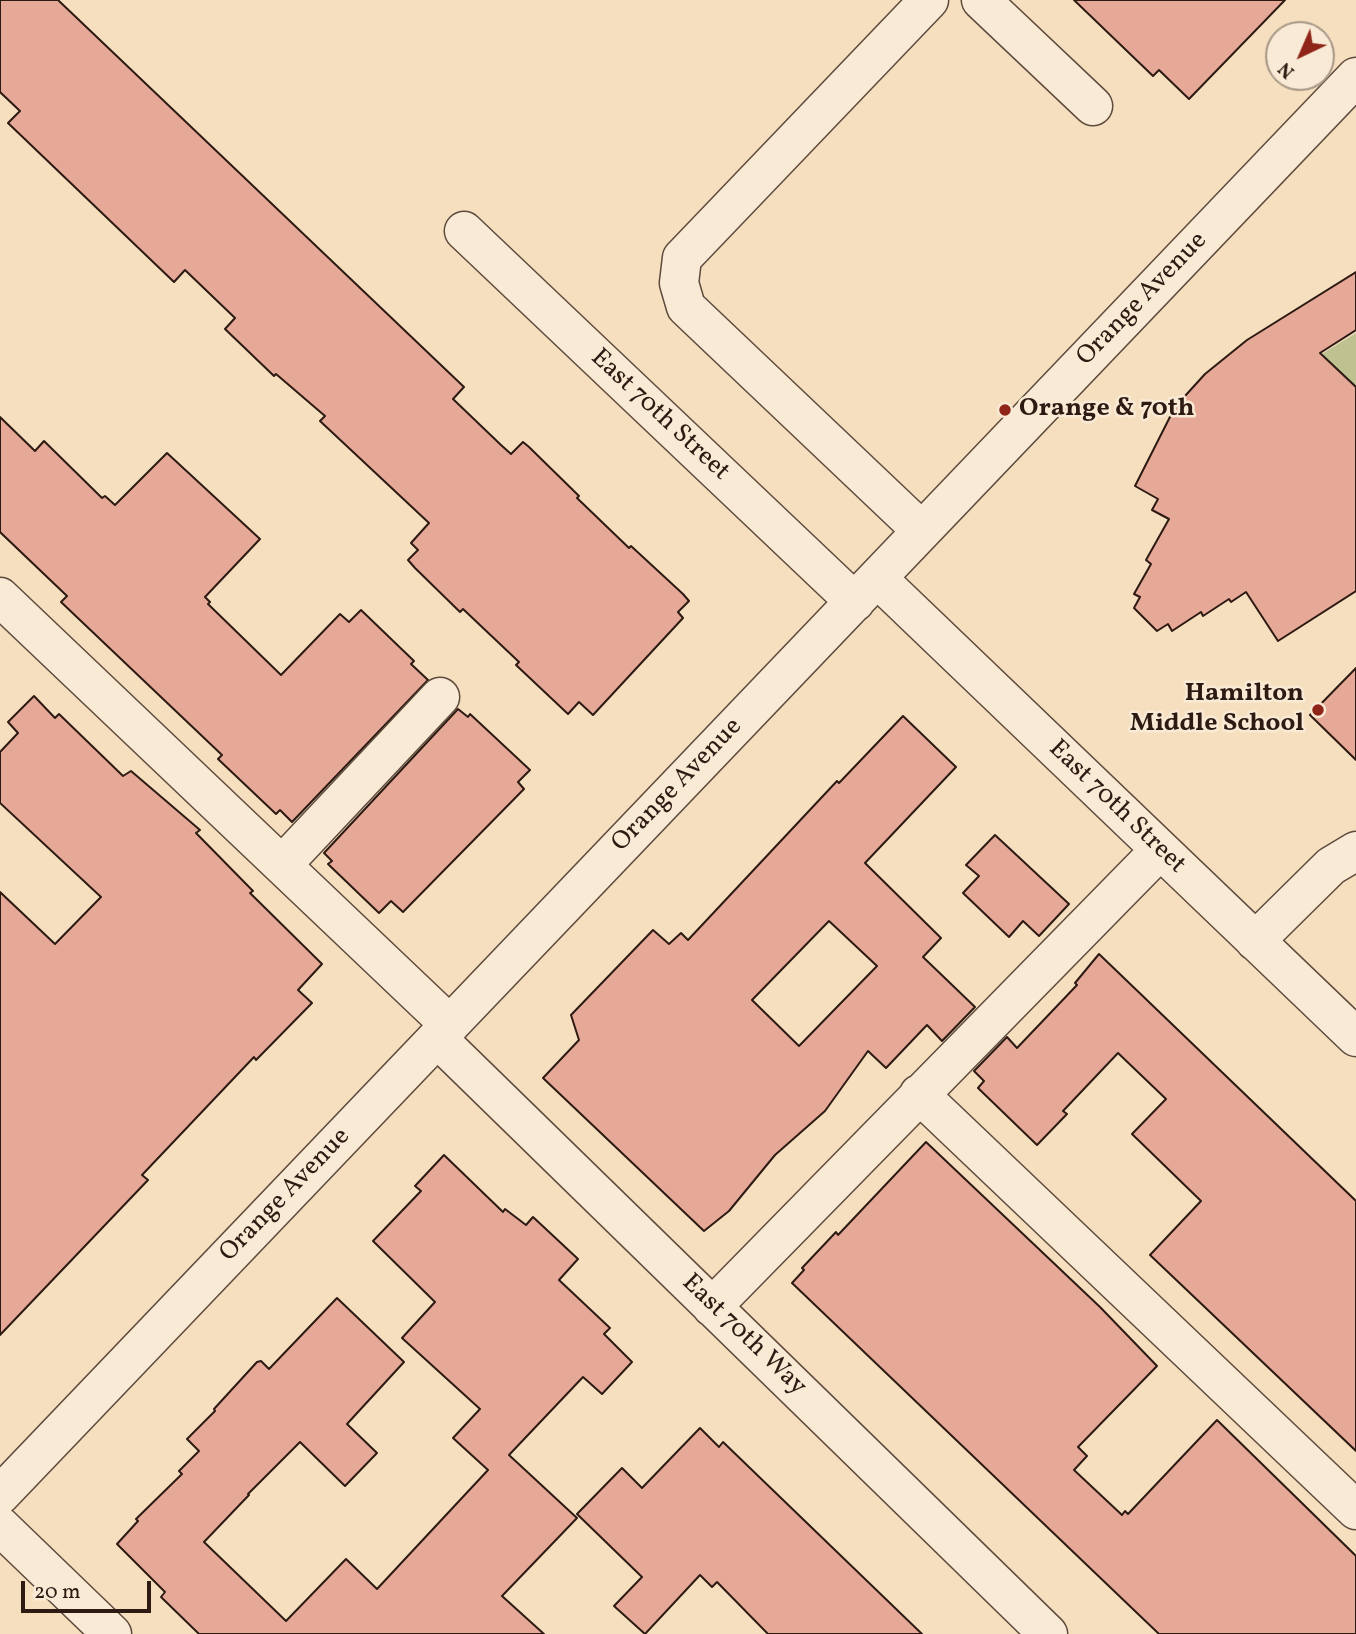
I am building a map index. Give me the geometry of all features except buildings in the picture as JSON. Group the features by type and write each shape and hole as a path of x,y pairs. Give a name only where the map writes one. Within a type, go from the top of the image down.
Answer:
{"street":[{"path":"922,531 686,307 679,283 682,258 929,0"},
{"path":"981,0 1093,106"},
{"name":"Orange Avenue","path":"0,1495 1356,77"},
{"name":"East 70th Street","path":"464,231 1160,849 1356,1037"},
{"name":"East 70th Way","path":"0,597 282,865 712,1307 1048,1634"},
{"path":"282,865 440,697"},
{"path":"712,1307 1160,849"},
{"path":"1255,941 1331,866 1356,851"},
{"path":"919,1094 1356,1510"},
{"path":"0,1526 113,1634"}],"green space":[{"path":"1356,333 1356,401 1312,360"}],"place":[{"name":"Orange & 70th","path":"1005,410"},
{"name":"Hamilton Middle School","path":"1318,710"}]}
